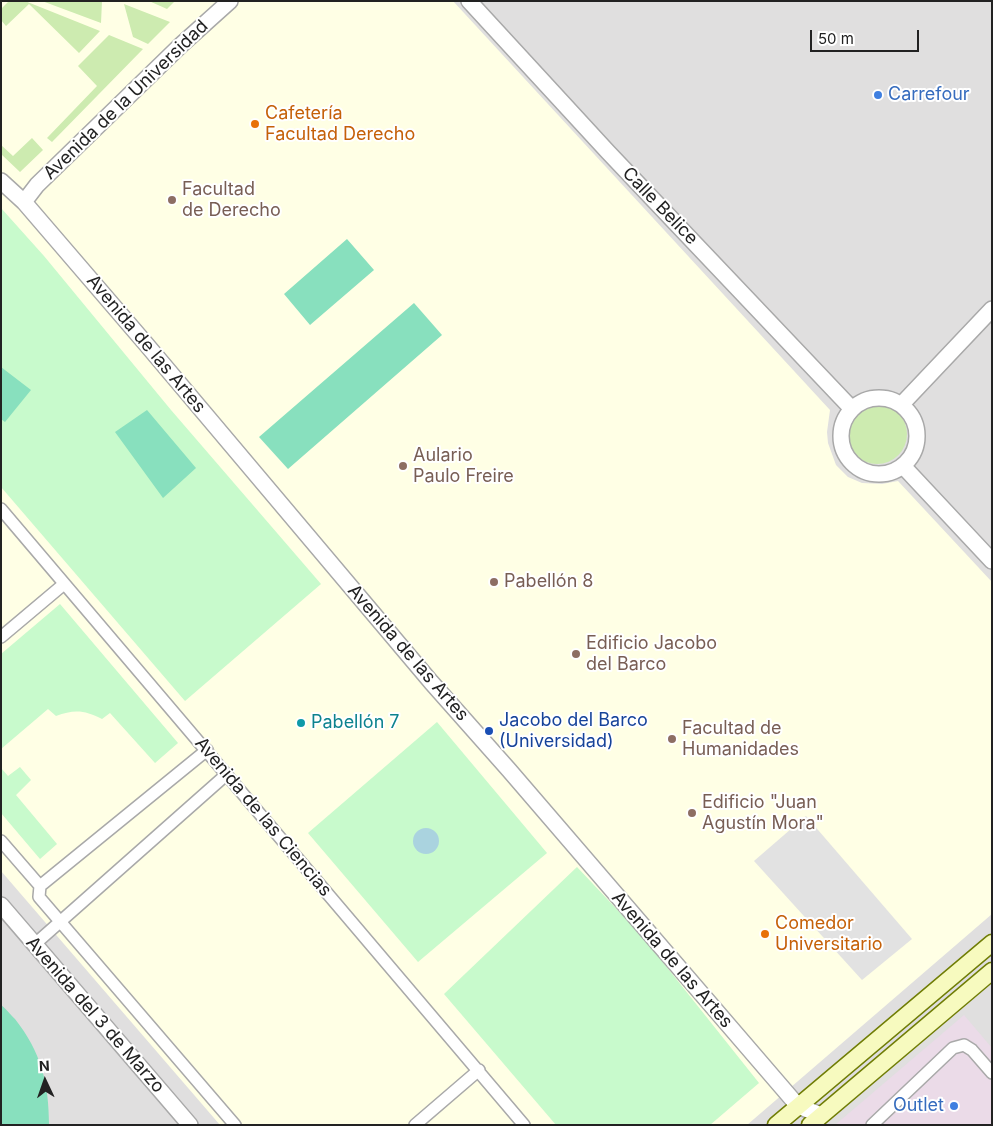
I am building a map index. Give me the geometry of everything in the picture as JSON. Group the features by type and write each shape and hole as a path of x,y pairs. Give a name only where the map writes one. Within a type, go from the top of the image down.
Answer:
{"main road":[{"path":"776,1125 992,943"},
{"path":"820,1121 992,971"},
{"path":"795,1125 798,1106"}],"street":[{"name":"Avenida de la Universidad","path":"24,202 37,186 181,45 230,1"},
{"name":"Calle Belice","path":"469,1 608,152 852,409"},
{"name":"Avenida de las Artes","path":"1,181 24,202 431,682 798,1106 820,1121"},
{"path":"901,405 992,310"},
{"path":"876,398 891,400 901,405 914,420 918,436 914,452 902,466 890,473 876,474 866,472 851,461 843,449 841,435 844,421 852,409 863,402 876,398"},
{"path":"902,466 992,562"},
{"name":"Avenida de las Ciencias","path":"1,509 524,1125"},
{"path":"1,637 64,584"},
{"path":"207,750 40,886 39,896 235,1125"},
{"path":"35,944 227,774"},
{"path":"1,841 40,886"},
{"name":"Avenida del 3 de Marzo","path":"1,905 190,1125"},
{"path":"872,1125 953,1048 964,1045 972,1050 992,1073"},
{"path":"415,1125 479,1070"}],"shaded area":[{"path":"1,1 992,1 992,1125 1,1125"},
{"path":"1,1 453,1 830,410 827,432 828,443 836,465 848,477 862,483 882,484 898,481 992,582 992,914 747,1125 220,1125 1,871"},
{"path":"806,816 912,939 862,980 754,861"},
{"path":"964,1015 992,1048 992,1125 835,1125"}],"green space":[{"path":"9,1 25,1 100,31 79,53 29,4 6,26 1,20 1,9"},
{"path":"42,1 102,1 101,23"},
{"path":"149,1 175,1 167,9"},
{"path":"124,4 170,22 148,44 133,37"},
{"path":"109,35 143,49 52,142 47,138 97,86 78,66"},
{"path":"32,138 43,150 20,172 1,154 1,145 13,156"},
{"path":"1,208 44,256 171,410 321,584 185,701 1,487"},
{"path":"347,239 374,270 310,325 284,294"},
{"path":"414,303 442,335 288,469 259,437"},
{"path":"1,367 31,390 5,422 1,419"},
{"path":"877,404 894,409 902,417 907,434 902,451 894,459 877,464 860,459 852,451 847,434 852,417 860,409"},
{"path":"147,410 196,468 163,498 115,432"},
{"path":"60,604 178,743 155,763 110,713 102,719 79,712 68,712 56,716 48,709 1,749 1,654"},
{"path":"437,722 547,853 418,962 308,833"},
{"path":"20,767 31,780 16,795 57,844 40,859 1,813 1,768 8,776"},
{"path":"577,867 642,936 759,1083 710,1125 556,1125 444,994"},
{"path":"1,1005 24,1031 37,1056 45,1082 49,1125 1,1125"}],"water":[{"path":"426,828 435,832 439,841 435,850 426,854 417,850 413,841 417,832"}],"place":[{"name":"Carrefour","path":"878,95"},
{"name":"Cafetería Facultad Derecho","path":"255,124"},
{"name":"Facultad de Derecho","path":"172,200"},
{"name":"Aulario Paulo Freire","path":"403,466"},
{"name":"Pabellón 8","path":"494,582"},
{"name":"Edificio Jacobo del Barco","path":"576,654"},
{"name":"Pabellón 7","path":"301,723"},
{"name":"Jacobo del Barco (Universidad)","path":"489,731"},
{"name":"Facultad de Humanidades","path":"672,739"},
{"name":"Edificio \"Juan Agustín Mora\"","path":"692,813"},
{"name":"Comedor Universitario","path":"765,934"},
{"name":"Outlet","path":"954,1106"}]}
